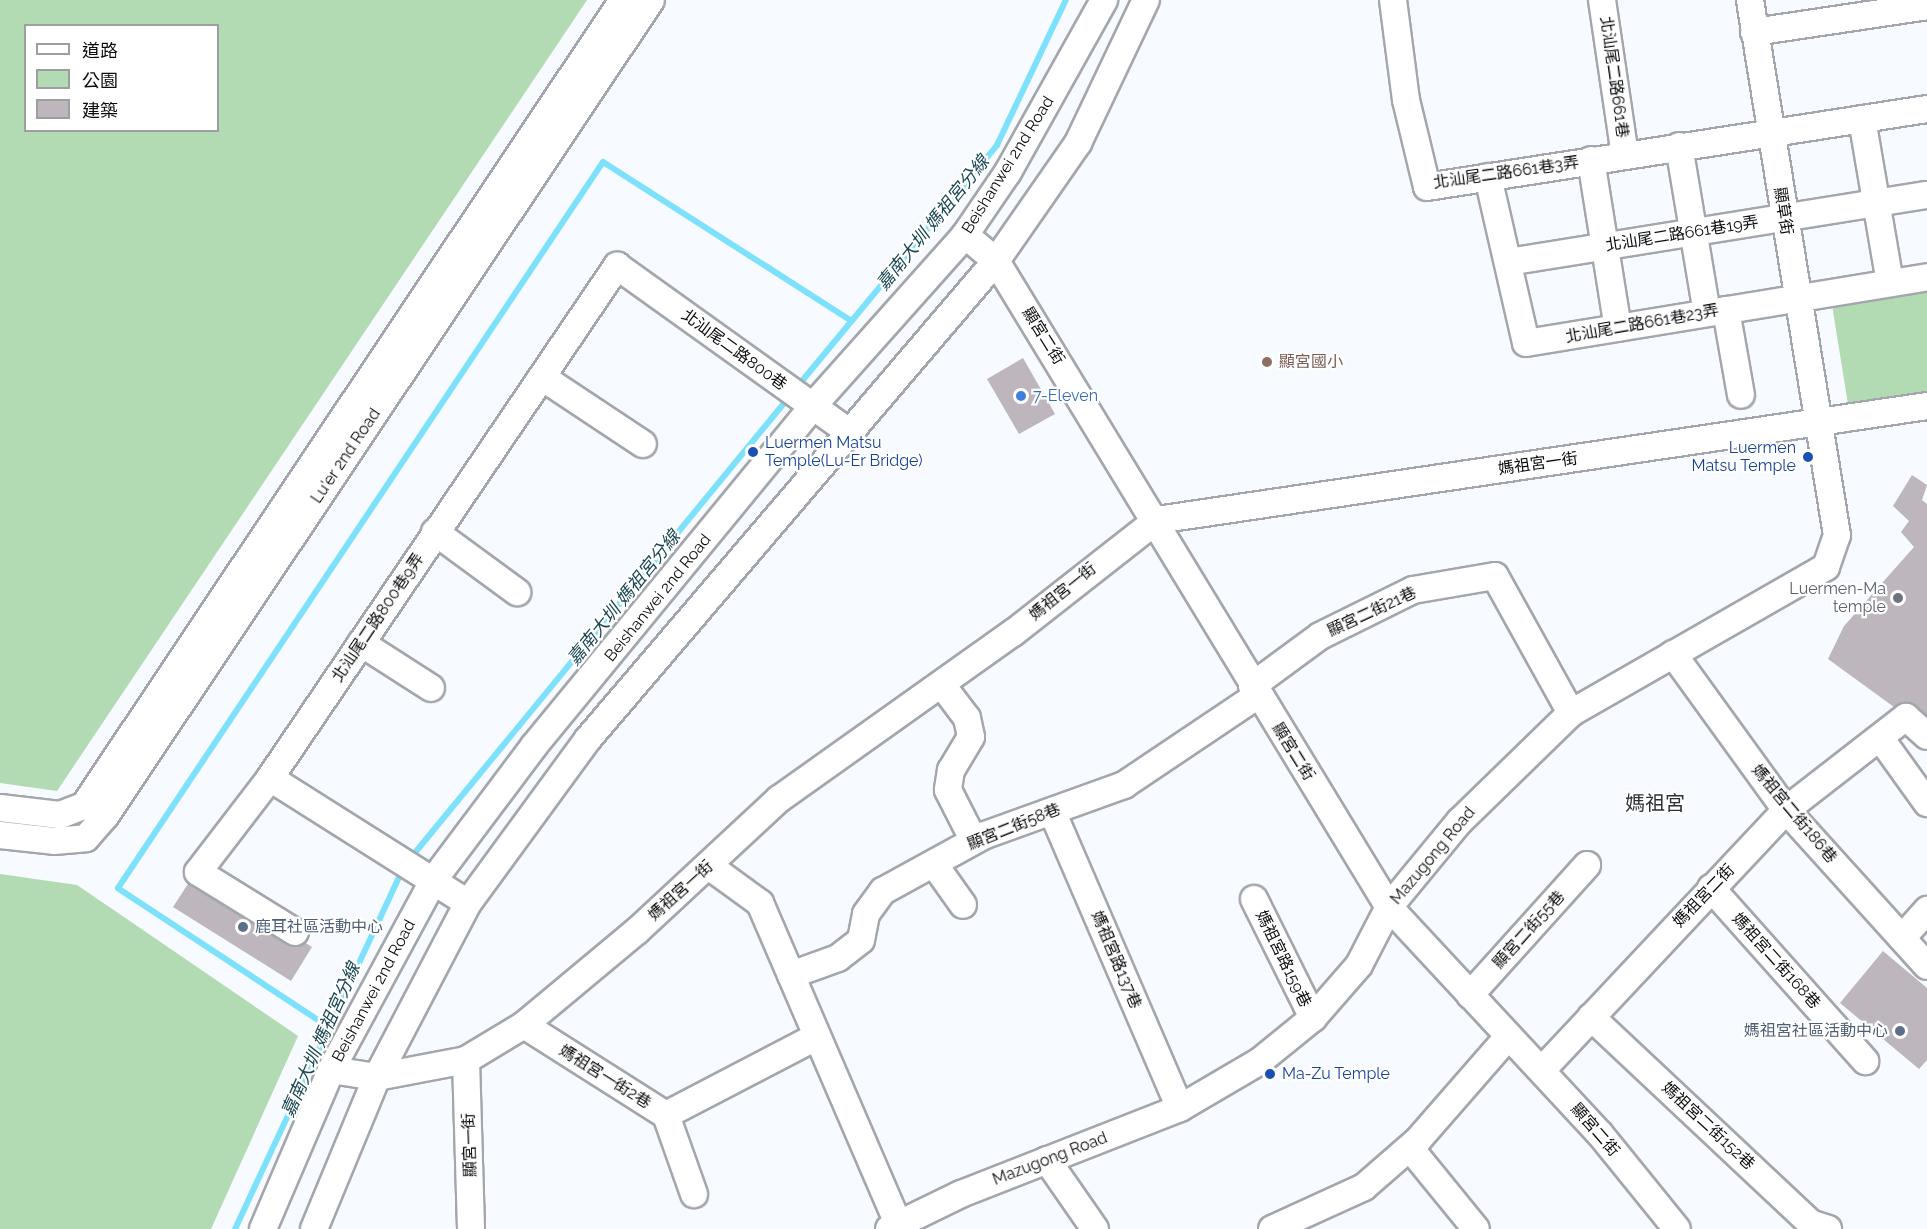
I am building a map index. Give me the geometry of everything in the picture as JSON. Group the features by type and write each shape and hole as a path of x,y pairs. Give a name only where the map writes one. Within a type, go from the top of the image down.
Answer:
{"street":[{"name":"Lu'er 2nd Road","path":"0,808 60,816 84,806 624,0"},
{"name":"Lu'er 2nd Road","path":"0,835 54,841 86,838 106,815 651,0"},
{"name":"Beishanwei 2nd Road","path":"263,1229 332,1070 435,878 534,746 812,407 965,235 1008,172 1104,0"},
{"path":"314,1229 377,1077 468,903 588,740 852,434 996,261 1078,143 1146,0"},
{"name":"北汕尾二路661巷3弄","path":"1393,0 1406,100 1427,187 1771,131 1927,109"},
{"name":"北汕尾二路661巷","path":"1602,0 1625,155"},
{"name":"顯草街","path":"1750,0 1796,297 1818,422"},
{"path":"1754,32 1927,6"},
{"path":"1863,119 1890,283"},
{"path":"1679,146 1694,232 1741,395"},
{"path":"1591,160 1618,328"},
{"name":"北汕尾二路661巷23弄","path":"1488,177 1526,343 1927,277"},
{"name":"北汕尾二路661巷19弄","path":"1508,262 1784,216 1927,195"},
{"name":"顯宮二街","path":"965,235 996,261 1157,520 1255,690 1389,907 1508,1037 1542,1070 1677,1229"},
{"name":"北汕尾二路800巷","path":"617,266 852,434"},
{"name":"北汕尾二路800巷9弄","path":"295,932 198,872 270,778 617,266"},
{"path":"542,377 644,444"},
{"name":"媽祖宮一街","path":"332,1070 377,1077 466,1060 524,1025 709,866 779,799 942,685 1157,520 1927,406"},
{"name":"Mazugong Road","path":"893,1226 1047,1160 1180,1108 1260,1061 1313,1018 1359,965 1389,907 1460,821 1571,713 1826,567 1837,535 1818,422"},
{"path":"435,532 517,592"},
{"name":"顯宮二街21巷","path":"1255,690 1320,636 1413,591 1495,576 1571,713"},
{"path":"361,643 431,688"},
{"name":"媽祖宮二街186巷","path":"1673,654 1786,810 1927,966"},
{"path":"942,685 967,718 971,737 951,770 948,790 974,841"},
{"name":"顯宮二街58巷","path":"791,975 838,958 861,940 866,914 883,891 974,841 1124,785 1255,690"},
{"name":"媽祖宮二街","path":"1542,1070 1786,810 1881,739 1906,717 1927,736"},
{"path":"1881,739 1927,803"},
{"path":"270,778 435,878 468,903"},
{"name":"媽祖宮路137巷","path":"1052,811 1180,1108"},
{"path":"934,864 963,905"},
{"name":"顯宮二街55巷","path":"1470,995 1587,865"},
{"path":"709,866 760,903 893,1226"},
{"name":"媽祖宮二街168巷","path":"1711,888 1866,1061"},
{"name":"媽祖宮路159巷","path":"1254,899 1313,1018"},
{"path":"1902,938 1927,910"},
{"name":"媽祖宮二街152巷","path":"1591,1017 1810,1223 1828,1229"},
{"name":"媽祖宮一街2巷","path":"524,1025 666,1115 814,1038"},
{"path":"1272,1229 1364,1186 1410,1148 1508,1037"},
{"name":"顯宮一街","path":"466,1060 471,1229"},
{"path":"666,1115 694,1194"},
{"path":"1410,1148 1476,1229"},
{"path":"1047,1160 1095,1229"}],"green space":[{"path":"0,0 587,0 57,791 0,783"},
{"path":"1927,287 1927,392 1848,404 1832,305"},
{"path":"0,874 77,885 298,1036 211,1229 0,1229"}],"building":[{"name":"7-Eleven","path":"1023,358 1055,414 1019,434 987,379"},
{"name":"Luermen-Ma temple","path":"1912,475 1927,485 1922,500 1927,504 1927,731 1828,659 1844,626 1914,547 1901,532 1909,521 1893,506"},
{"name":"鹿耳社區活動中心","path":"195,873 312,947 291,981 173,907"},
{"name":"媽祖宮社區活動中心","path":"1883,951 1927,988 1927,1060 1919,1069 1840,1003"}],"waterway":[{"name":"嘉南大圳 媽祖宮分線","path":"797,387 997,145 1066,0"},
{"path":"327,1026 118,888 603,162 852,321"},
{"name":"嘉南大圳 媽祖宮分線","path":"409,860 789,397"},
{"name":"嘉南大圳 媽祖宮分線","path":"235,1229 403,868"}],"place":[{"name":"顯宮國小","path":"1267,362"},
{"name":"7-Eleven","path":"1021,396"},
{"name":"Luermen Matsu Temple(Lu-Er Bridge)","path":"753,452"},
{"name":"Luermen Matsu Temple","path":"1808,457"},
{"name":"Luermen-Ma temple","path":"1898,598"},
{"name":"鹿耳社區活動中心","path":"243,927"},
{"name":"媽祖宮社區活動中心","path":"1900,1031"},
{"name":"Ma-Zu Temple","path":"1270,1074"}],"district":[{"name":"媽祖宮","path":"1655,803"}]}
